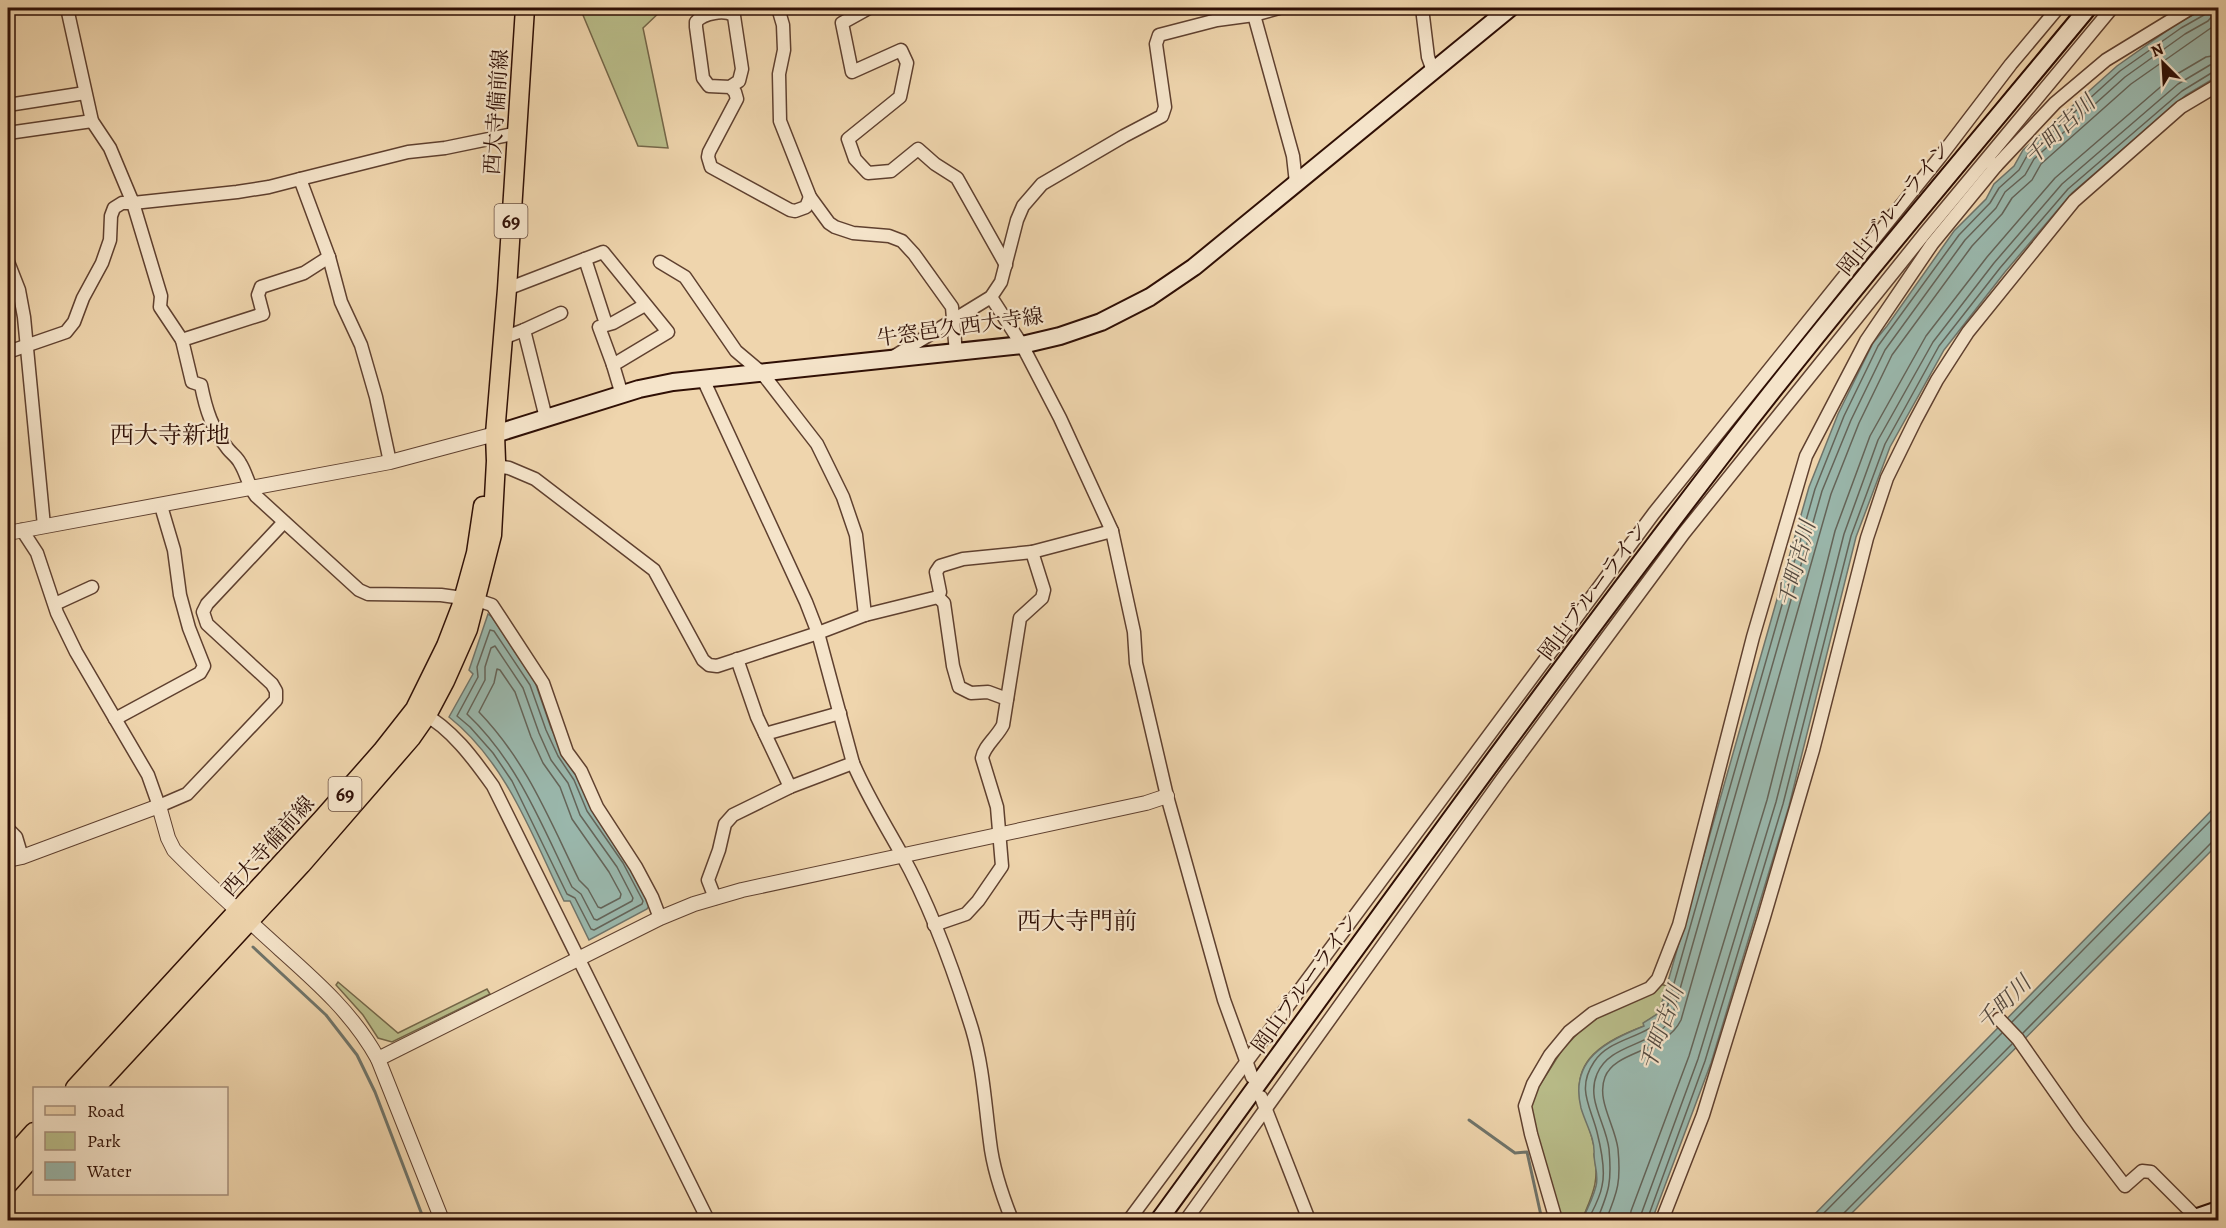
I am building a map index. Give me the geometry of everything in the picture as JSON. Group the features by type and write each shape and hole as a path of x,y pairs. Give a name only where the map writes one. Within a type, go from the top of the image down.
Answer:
{"main road":[{"name":"西大寺備前線","path":"470,599 492,534 496,466 495,434 507,290 525,8"},
{"name":"牛窓邑久西大寺線","path":"495,434 622,395 673,382 1022,345 1060,336 1101,322 1150,297 1194,267 1510,8"},
{"name":"岡山ブルーライン","path":"1159,1221 1587,634 1729,447 1791,368 2088,8"},
{"name":"西大寺備前線","path":"77,1087 364,793 421,712 459,650 470,599 483,515 485,465 495,434"},
{"name":"西大寺備前線","path":"97,1087 244,916"},
{"path":"8,1161 33,1133"},
{"path":"8,1184 33,1156"},
{"path":"2193,1219 2218,1210"}],"street":[{"path":"67,8 92,121 110,148 133,203 161,296 160,307 182,340 192,382 201,385 206,412 214,429 239,461 250,489 359,590 368,594 441,595 492,605 543,683 567,752 581,771 597,807 636,867 660,918"},
{"path":"778,8 783,25 784,50 779,74 780,121 810,197 829,223 835,227 853,233 889,236 902,241 952,307 956,353"},
{"path":"869,8 842,23 852,72 901,50 907,63 900,98 848,140 855,159 868,173 891,171 918,149 935,164 957,178 1006,265"},
{"path":"887,360 991,297 1001,282 1017,220 1023,206 1042,184 1162,116 1165,107 1156,44 1159,36 1247,12 1279,8"},
{"path":"1422,8 1428,57 1433,71"},
{"path":"1130,1221 1247,1060 1477,761 1658,516 2058,8"},
{"path":"1556,1221 1525,1106 1533,1084 1550,1054 1569,1032 1593,1013 1650,988 1658,979 1679,925 1753,637 1806,456 1866,341 1932,244 1991,163 2112,8"},
{"path":"1186,1221 1499,776 1681,531 1925,233 1991,163 2055,103 2106,60 2191,8"},
{"path":"730,87 739,81 741,75 735,20 732,14 727,12 702,16 698,19 696,27 703,78 709,86 730,87 737,99 709,152 711,167 790,210 795,211 806,207 810,197"},
{"path":"1247,12 1293,156 1296,183"},
{"path":"1662,1221 1703,1115 1764,916 1813,750 1867,538 1887,478 1937,380 1968,332 2074,201 2181,107 2218,85"},
{"path":"8,105 85,93"},
{"path":"8,133 92,121"},
{"path":"8,351 66,332 74,322 83,298 102,263 110,240 111,216 114,208 122,203 269,187 408,152 445,148 518,133"},
{"path":"300,179 329,258 341,302 361,345 376,396 390,462"},
{"path":"507,290 603,252 668,332 613,365"},
{"path":"182,340 263,314 258,294 261,287 304,273 329,258"},
{"path":"585,259 606,324"},
{"path":"8,262 18,290 26,346 45,526"},
{"path":"660,262 685,277 736,351 762,373 817,444 843,496 856,535 865,615"},
{"path":"991,297 1022,345 1060,418 1112,531 1134,632 1136,663 1167,796 1221,989 1252,1077"},
{"path":"622,395 599,327 645,305"},
{"path":"503,338 561,313"},
{"path":"524,330 546,418"},
{"path":"703,379 806,602 818,633 853,763 871,803 903,856 934,925 972,1030 984,1087 996,1176 1012,1221"},
{"path":"8,533 390,462 495,434"},
{"path":"496,466 509,468 535,478 654,570 703,660 709,665 717,666 737,660 865,615 938,597"},
{"path":"115,719 200,673 204,666 189,628 180,595 174,550 161,506"},
{"path":"8,860 159,806 186,794 276,700 274,687 207,624 203,612 207,604 284,522"},
{"path":"22,530 37,553 55,604 86,670 148,775 174,850 340,1005 367,1040 378,1059 442,1221"},
{"path":"938,597 940,592 936,572 940,566 963,559 1032,552 1112,531"},
{"path":"934,925 966,914 1002,866 997,807 982,758 983,751 997,736 1003,725 1020,618 1041,598 1044,590 1032,552"},
{"path":"55,604 92,587"},
{"path":"938,597 944,603 953,666 959,687 971,693 988,692 1007,699"},
{"path":"737,660 765,734 790,787"},
{"path":"421,712 462,745 493,786 708,1221"},
{"path":"765,734 840,713"},
{"path":"715,898 708,880 719,850 725,824 733,815 790,787 853,763"},
{"path":"378,1059 660,918 715,898 1146,803 1167,796"},
{"path":"8,830 16,837 22,856"},
{"path":"2000,1019 2026,1049 2079,1126 2125,1186 2142,1171 2151,1172 2193,1219"},
{"path":"1261,1096 1309,1221"}],"green space":[{"path":"580,8 664,8 643,28 668,148 638,146"},
{"path":"338,982 398,1033 487,989 490,994 392,1042 378,1038 363,1015 336,985"},
{"path":"1660,984 1667,986 1659,1013 1644,1023 1644,1026 1604,1046 1585,1065 1580,1077 1579,1092 1596,1153 1594,1154 1595,1181 1592,1196 1582,1220 1561,1220 1536,1137 1530,1106 1536,1091 1562,1050 1578,1033 1592,1021"}],"water":[{"name":"千町古川","path":"2205,8 2218,8 2218,76 2186,95 2072,193 2005,272 1944,350 1890,447 1856,537 1789,806 1711,1063 1652,1220 1582,1220 1593,1195 1597,1178 1593,1142 1581,1108 1579,1091 1581,1077 1586,1064 1594,1054 1617,1038 1644,1026 1643,1023 1659,1013 1809,487 1838,414 1873,343 1954,231 1986,199 1994,184 2014,166 2023,150 2117,66 2178,23"},
{"path":"488,614 535,682 551,728 563,752 651,903 647,909 589,940 570,901 564,901 529,826 502,778 469,735 449,717 473,674 469,670"},
{"path":"2218,804 2218,844 1845,1220 1809,1220"}],"waterway":[{"path":"253,947 326,1015 357,1055 375,1092 424,1220"},
{"path":"1469,1120 1515,1153 1527,1152 1542,1220"}],"district":[{"name":"西大寺新地","path":"170,435"},
{"name":"西大寺門前","path":"1077,921"}],"water label":[{"name":"千町川","path":"2004,1003"}]}
